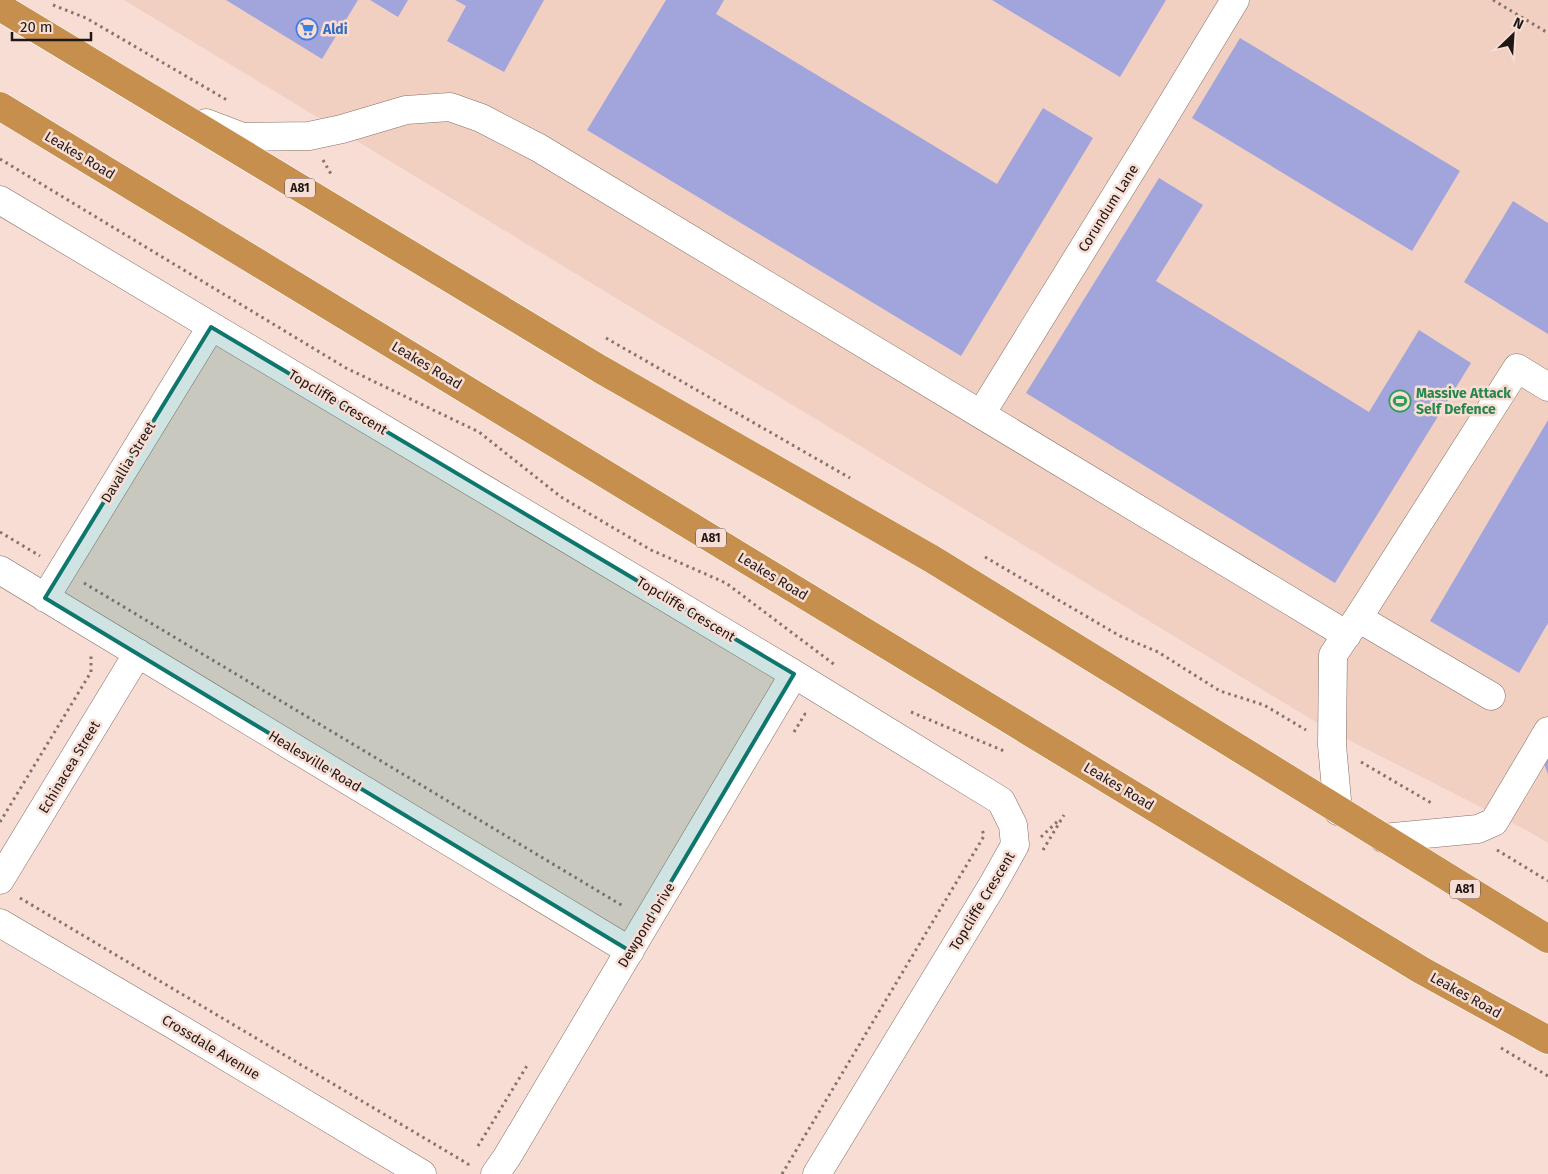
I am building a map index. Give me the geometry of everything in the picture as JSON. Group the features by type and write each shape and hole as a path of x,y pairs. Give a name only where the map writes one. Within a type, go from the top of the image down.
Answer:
{"highway":[{"name":"A81","path":"0,7 600,370 932,559 1548,939"},
{"name":"Leakes Road","path":"0,106 1421,970 1548,1040"}],"street":[{"name":"Corundum Lane","path":"981,414 1235,0"},
{"path":"168,108 243,137 309,136 342,129 406,110 450,107 482,118 540,148 981,414 1352,626 1491,696"},
{"name":"Topcliffe Crescent","path":"0,200 794,674 1001,801 1013,825 1015,845 817,1174"},
{"name":"Davallia Street","path":"46,598 211,327"},
{"path":"1338,811 1332,745 1334,655 1517,368 1548,387"},
{"name":"Healesville Road","path":"0,570 630,951"},
{"name":"Echinacea Street","path":"7,887 138,653"},
{"name":"Dewpond Drive","path":"494,1174 507,1157 794,674"},
{"path":"1383,838 1478,829 1494,822 1548,731"},
{"name":"Crossdale Avenue","path":"0,922 422,1174"}],"path":[{"path":"1493,0 1548,33"},
{"path":"49,4 86,18 236,104"},
{"path":"309,136 334,180"},
{"path":"0,159 346,368 478,432 561,497 651,550 726,583 841,669"},
{"path":"599,334 854,480"},
{"path":"0,532 623,906"},
{"path":"983,556 1120,636 1158,652 1220,691 1264,705 1430,804 1438,805"},
{"path":"0,822 91,672 91,654 119,604"},
{"path":"908,710 1007,752"},
{"path":"790,739 805,714 813,719"},
{"path":"782,1174 984,836 982,827"},
{"path":"1478,829 1498,850 1548,881"},
{"path":"7,887 468,1164 467,1174"},
{"path":"1497,1046 1548,1076"}],"highlighted area":[{"path":"211,327 794,674 630,951 45,598"}],"shaded area":[{"path":"124,0 1548,0 1548,843 1329,730"}],"building":[{"name":"Aldi","path":"226,0 358,0 322,59"},
{"path":"370,0 408,0 398,17"},
{"path":"455,0 544,0 504,72 447,41 466,6"},
{"path":"666,0 724,0 716,14 997,184 1043,108 1093,138 961,356 587,130"},
{"path":"992,0 1166,0 1120,77"},
{"path":"1240,38 1460,171 1412,251 1192,118"},
{"path":"1159,178 1203,205 1156,281 1369,412 1419,330 1471,363 1335,583 1026,393"},
{"path":"1513,201 1548,223 1548,334 1464,282"},
{"path":"1548,420 1548,623 1519,673 1430,621"},
{"path":"1548,753 1548,774 1543,761"}],"place":[{"name":"Aldi","path":"307,29"},
{"name":"Massive Attack Self Defence","path":"1400,401"}]}
